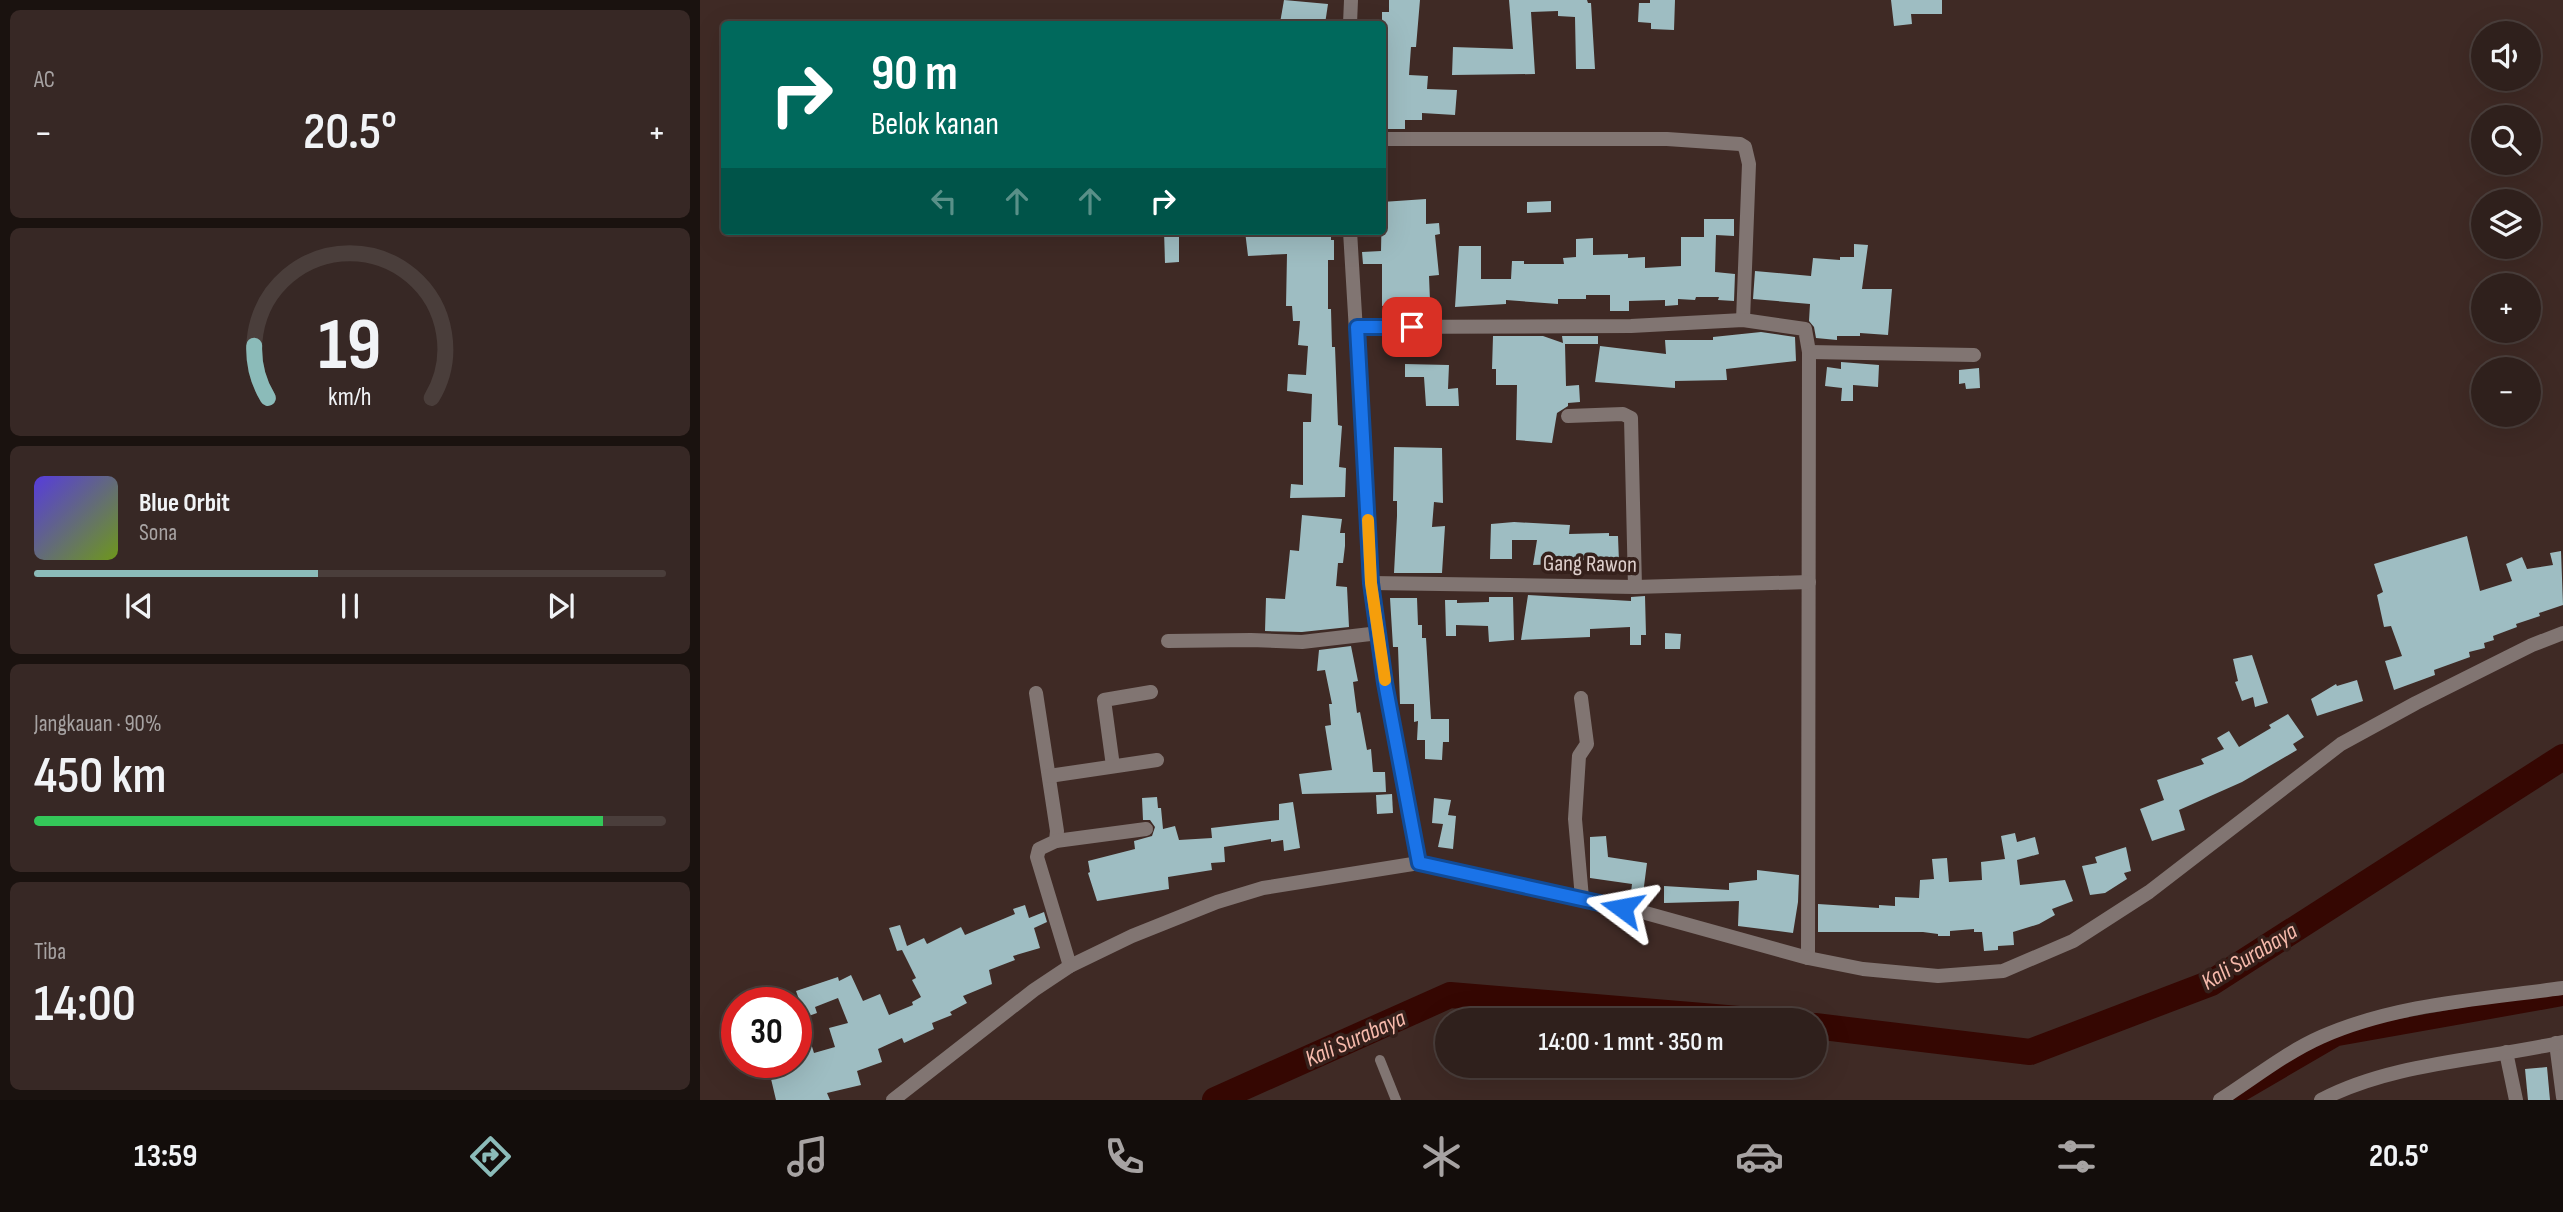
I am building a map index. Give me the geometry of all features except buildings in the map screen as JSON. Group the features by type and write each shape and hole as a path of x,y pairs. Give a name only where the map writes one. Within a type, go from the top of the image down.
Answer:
{"street":[{"path":"1350,21 1351,0"},
{"path":"1386,139 1667,139 1740,144 1745,147 1749,164 1743,320"},
{"path":"1350,235 1371,583 1419,863"},
{"path":"1357,327 1631,326 1743,320 1805,329 1809,352 1808,958"},
{"path":"1809,352 1974,355"},
{"path":"1568,416 1623,414 1631,418 1635,587"},
{"name":"Gang Rawon","path":"1371,583 1635,587 1808,582"},
{"path":"1168,641 1302,642 1379,632"},
{"path":"893,1100 989,1024 1070,966 1132,936 1228,898 1314,878 1419,863 1582,898 1808,958 1863,969 1938,976 1973,975 2022,964 2073,941 2149,892 2341,744 2416,702 2532,645 2563,634"},
{"path":"1113,766 1104,700 1151,692"},
{"path":"1036,693 1057,831 1056,841"},
{"path":"1581,698 1587,744 1579,756 1575,819 1582,898"},
{"path":"1049,776 1157,760"},
{"path":"1070,966 1037,858 1039,849 1056,841 1146,829"},
{"path":"2220,1100 2314,1041 2378,1018 2422,1008 2563,988"},
{"path":"2321,1100 2349,1087 2382,1077 2507,1060 2560,1042 2563,1097"},
{"path":"1380,1060 1396,1100"},
{"path":"2507,1060 2516,1100"}],"waterway":[{"name":"Kali Surabaya","path":"1827,1027 2030,1052 2211,983 2563,757"},
{"name":"Kali Surabaya","path":"1215,1100 1450,995 1607,1008"},
{"path":"2231,1100 2337,1038 2563,998"}],"slow traffic":[{"path":"1368,520 1371,583 1385,680"}],"route":[{"path":"1412,327 1357,327 1371,583 1385,683 1419,863 1622,908"}]}
